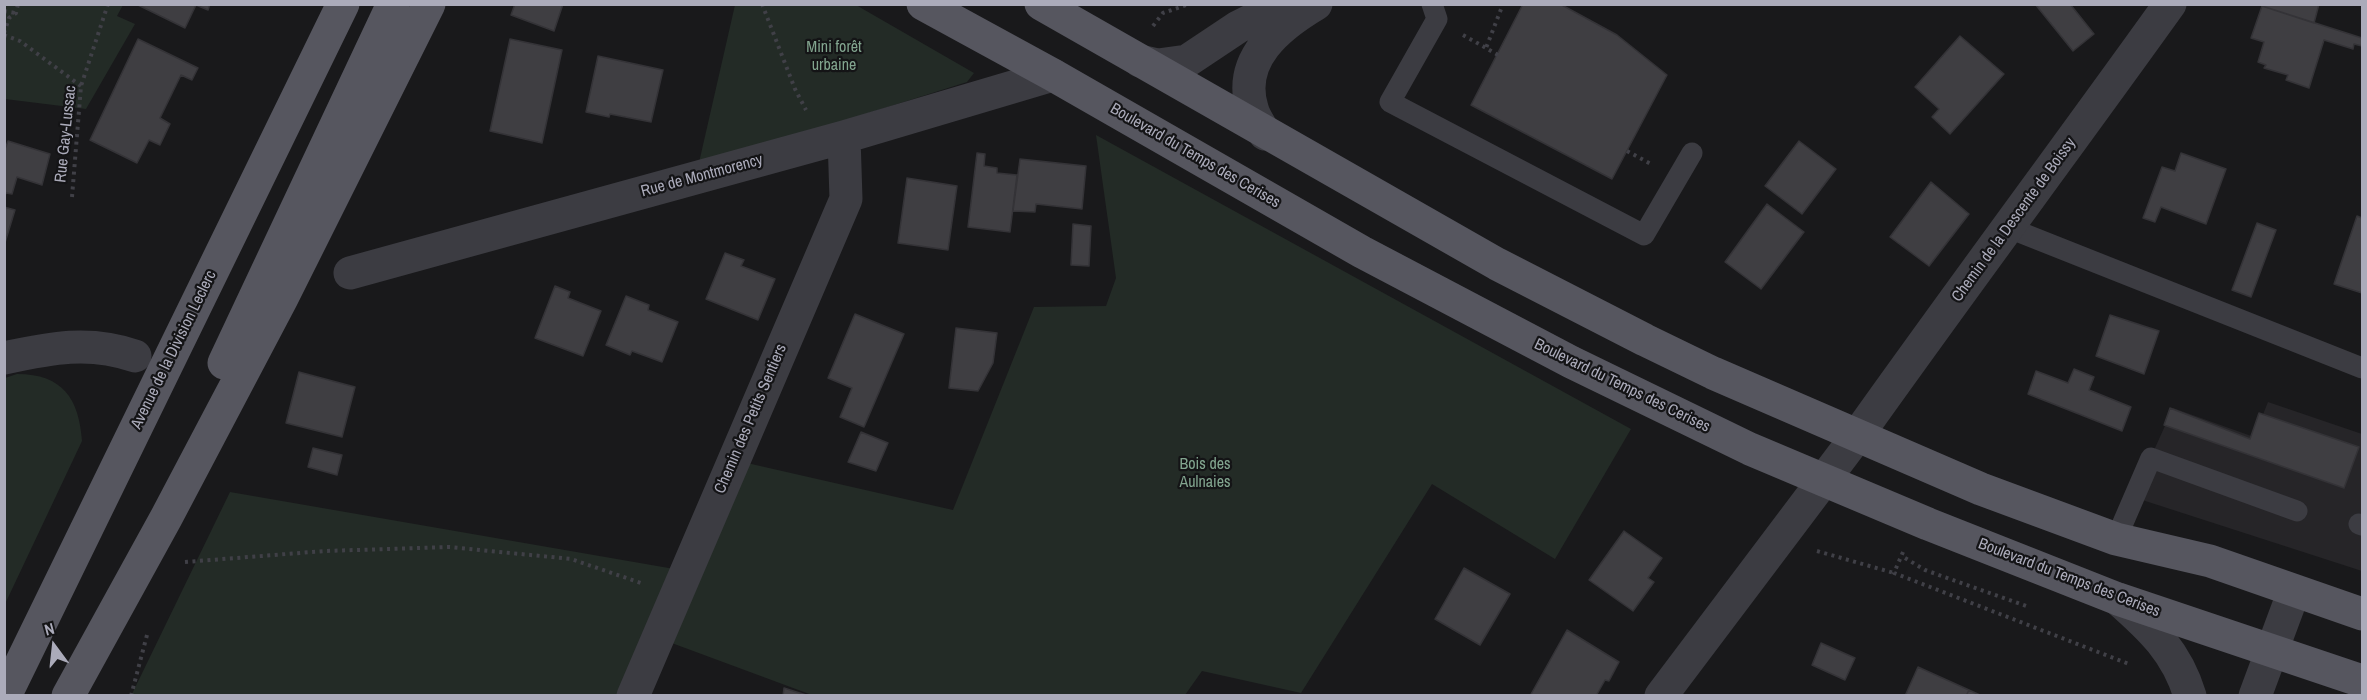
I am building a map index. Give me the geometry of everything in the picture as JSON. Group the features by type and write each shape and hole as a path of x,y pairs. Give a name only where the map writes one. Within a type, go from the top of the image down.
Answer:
{"main road":[{"name":"Avenue de la Division Leclerc","path":"5,696 343,4"},
{"path":"68,696 393,4"},
{"path":"68,696 268,325 429,4"},
{"name":"Boulevard du Temps des Cerises","path":"923,4 1053,75 1362,252 1571,362 1822,481 2118,599 2362,681"},
{"path":"1041,4 1145,47 1265,134 1487,259 1723,378 1981,489 2116,539 2210,561 2362,614"}],"street":[{"path":"1145,47 1158,65 1187,61 1239,27 1284,4"},
{"path":"1265,134 1252,108 1250,80 1255,59 1277,31 1316,4"},
{"name":"Chemin de la Descente de Boissy","path":"1822,481 2009,228 2169,4"},
{"name":"Rue de Montmorency","path":"350,273 834,140 1053,75"},
{"name":"Chemin des Petits Sentiers","path":"633,696 846,199 834,140"},
{"path":"4,358 53,347 111,348 135,356"},
{"path":"1661,696 1822,481"},
{"path":"2255,696 2294,591"},
{"path":"2118,599 2156,632 2190,696"}],"lane":[{"path":"1432,4 1437,19 1390,102 1644,235 1692,153"},
{"path":"2009,228 2362,368"},
{"path":"2116,539 2151,458 2297,512"}],"path":[{"path":"18,4 16,13 9,18 4,34 20,41 81,86"},
{"name":"Rue Gay-Lussac","path":"72,197 81,86 108,4"},
{"path":"762,4 795,89 834,140"},
{"path":"1145,47 1158,17 1189,4"},
{"path":"1498,55 1486,48 1503,4"},
{"path":"4,11 16,13"},
{"path":"1784,534 1800,544 1831,556 1863,562 1894,573"},
{"path":"176,563 325,551 450,547 571,559 676,595"}],"shaded area":[{"path":"2268,402 2362,434 2362,571 2133,497 2173,408 2254,437"}],"green space":[{"path":"5,4 123,5 117,16 135,24 86,109 5,99"},
{"name":"Mini forêt urbaine","path":"735,5 856,5 974,73 967,82 698,167"},
{"name":"Bois des Aulnaies","path":"1096,135 1631,429 1555,559 1432,484 1301,693 1202,671 1185,695 812,695 669,642 747,463 953,510 1034,307 1106,306 1116,278"},
{"path":"17,374 46,379 57,384 66,392 77,413 82,441 5,604 5,378"},
{"path":"230,492 686,571 633,695 131,696"}],"building":[{"path":"136,4 210,4 208,10 196,5 185,28"},
{"path":"515,4 563,4 554,31 511,15"},
{"path":"1523,4 1560,4 1617,35 1667,75 1612,179 1471,105"},
{"path":"2035,4 2070,4 2094,34 2073,51"},
{"path":"2262,4 2319,4 2314,23 2262,6"},
{"path":"2262,6 2362,38 2362,46 2354,44 2353,49 2324,40 2309,88 2286,80 2288,75 2264,68 2266,65 2258,62 2264,42 2251,38"},
{"path":"1960,36 2004,74 1950,134 1932,117 1939,109 1915,87"},
{"path":"138,39 198,68 192,80 181,75 160,118 170,124 160,145 149,140 137,163 90,140"},
{"path":"510,39 562,50 542,143 490,131"},
{"path":"598,56 663,70 651,122 586,112"},
{"path":"8,141 50,154 42,185 17,177 12,194 6,193 4,198 4,152"},
{"path":"1799,141 1836,169 1802,214 1765,186"},
{"path":"977,153 985,154 984,166 997,168 997,173 1017,175 1010,232 968,227"},
{"path":"2181,153 2226,169 2206,224 2161,207 2155,222 2143,218 2162,167 2175,171"},
{"path":"1020,159 1086,166 1082,209 1036,204 1035,212 1013,211"},
{"path":"907,178 957,186 948,250 898,243"},
{"path":"1931,182 1969,214 1929,266 1890,237"},
{"path":"1767,204 1804,232 1761,289 1725,262"},
{"path":"4,207 15,210 4,246"},
{"path":"2357,216 2362,218 2362,293 2334,284"},
{"path":"2257,223 2276,230 2251,297 2232,290"},
{"path":"1073,224 1091,226 1089,266 1071,265"},
{"path":"725,253 744,260 741,266 775,279 758,320 706,299"},
{"path":"555,286 570,292 568,298 601,311 583,356 535,338"},
{"path":"626,296 649,305 648,310 678,322 662,362 632,351 630,355 606,345"},
{"path":"855,314 904,334 864,427 840,417 852,388 828,378"},
{"path":"2110,315 2159,331 2144,374 2096,356"},
{"path":"956,328 997,333 993,363 978,391 949,388"},
{"path":"2074,369 2094,377 2089,390 2131,407 2122,431 2028,394 2036,371 2068,383"},
{"path":"299,372 355,387 342,437 286,423"},
{"path":"2170,408 2250,439 2259,413 2359,447 2344,488 2164,425"},
{"path":"861,432 888,443 876,471 848,462"},
{"path":"313,448 342,455 337,475 308,467"},
{"path":"1624,531 1662,558 1648,578 1654,582 1633,611 1589,580"},
{"path":"1464,568 1510,594 1480,645 1435,619"},
{"path":"1567,630 1619,662 1609,681 1605,680 1596,696 1530,696"},
{"path":"1821,643 1855,658 1845,680 1812,665"},
{"path":"1918,667 1969,690 1966,696 1905,696"},
{"path":"784,688 809,696 783,696"},
{"path":"1969,690 1982,696 1966,696"}]}
